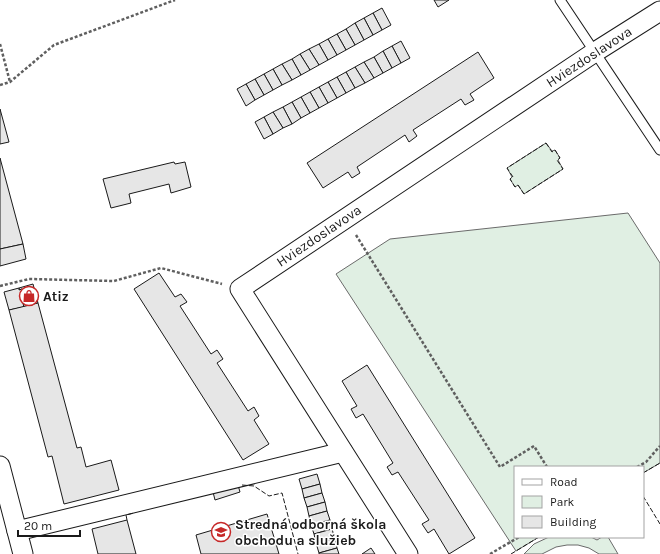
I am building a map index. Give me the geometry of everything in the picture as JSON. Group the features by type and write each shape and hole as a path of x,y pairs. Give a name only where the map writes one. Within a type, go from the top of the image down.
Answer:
{"street":[{"name":"Hviezdoslavova","path":"240,289 595,52 660,11"},
{"path":"240,289 408,554"},
{"path":"17,531 343,452"},
{"path":"0,466 23,554"}],"lane":[{"path":"560,0 660,150"}],"path":[{"path":"0,85 10,82 54,45 175,0"},
{"path":"0,44 10,82"},
{"path":"346,218 500,468 534,446 546,466"},
{"path":"0,286 29,279 114,281 161,268 240,289"},
{"path":"639,466 646,462 660,446"},
{"path":"490,554 517,538"}],"green space":[{"path":"546,143 552,151 555,150 560,158 558,160 563,169 524,194 518,185 515,187 510,179 512,177 507,168"},
{"path":"628,213 660,263 660,463 644,472 644,466 514,466 514,538 537,538 516,551 336,274 390,239"},
{"path":"547,538 593,538 597,540 600,538 609,538 618,554 599,554 589,548 578,545 567,545 556,547 542,554 524,554 534,544"}],"building":[{"path":"434,0 449,0 438,7"},
{"path":"382,8 391,25 382,30 373,13"},
{"path":"373,13 382,30 373,35 364,18"},
{"path":"364,18 373,35 364,40 355,23"},
{"path":"355,23 364,40 355,45 346,29"},
{"path":"346,29 355,45 346,50 337,34"},
{"path":"337,34 346,50 337,55 328,39"},
{"path":"328,39 337,55 328,60 319,44"},
{"path":"401,41 410,58 401,63 392,46"},
{"path":"319,44 328,60 319,65 309,49"},
{"path":"392,46 401,63 392,68 383,51"},
{"path":"309,49 319,65 310,70 300,54"},
{"path":"383,51 392,68 383,73 374,57"},
{"path":"478,52 494,78 470,94 474,100 465,105 461,99 413,130 417,136 409,142 405,135 357,167 360,173 352,178 348,172 323,188 307,163"},
{"path":"300,54 310,70 301,75 292,59"},
{"path":"374,57 383,73 374,78 364,62"},
{"path":"292,59 301,75 292,80 282,64"},
{"path":"364,62 374,78 365,83 355,67"},
{"path":"282,64 292,80 282,85 273,69"},
{"path":"355,67 365,83 355,88 346,72"},
{"path":"273,69 282,85 273,90 264,74"},
{"path":"346,72 355,88 346,93 337,77"},
{"path":"264,74 273,90 264,95 255,79"},
{"path":"337,77 346,93 337,98 328,82"},
{"path":"255,79 264,95 255,100 246,84"},
{"path":"328,82 337,98 328,103 319,87"},
{"path":"246,84 255,100 246,106 237,89"},
{"path":"319,87 328,103 319,108 310,92"},
{"path":"310,92 319,108 310,113 301,97"},
{"path":"301,97 310,113 301,118 292,102"},
{"path":"292,102 301,118 292,124 283,107"},
{"path":"283,107 292,124 283,128 273,112"},
{"path":"0,109 9,142 0,144"},
{"path":"273,112 283,128 273,134 264,117"},
{"path":"264,117 273,134 264,139 255,122"},
{"path":"0,158 23,244 0,249"},
{"path":"174,162 175,164 185,162 191,187 171,193 169,184 129,194 131,203 111,208 103,179"},
{"path":"23,244 26,259 0,266 0,249"},
{"path":"159,273 175,297 181,294 187,302 180,306 211,354 217,350 223,359 217,363 248,411 254,407 259,416 254,420 269,444 243,460 134,289"},
{"path":"33,284 38,303 24,307 22,300 25,299 22,289 19,290 19,288"},
{"path":"19,288 19,290 22,289 25,299 22,300 24,307 9,310 4,292"},
{"path":"38,303 77,448 81,447 86,467 111,460 119,490 64,504 52,456 48,457 9,310"},
{"path":"367,365 475,538 449,554 434,529 428,533 422,524 429,520 398,472 392,475 387,467 393,463 363,414 356,418 351,409 357,406 342,381"},
{"path":"317,474 320,484 302,489 299,479"},
{"path":"320,484 322,493 304,498 302,489"},
{"path":"238,485 240,492 215,500 213,492"},
{"path":"322,493 325,502 307,507 304,498"},
{"path":"325,502 327,511 309,516 307,507"},
{"path":"327,511 330,520 311,525 309,516"},
{"path":"267,514 279,554 201,554 196,535"},
{"path":"127,520 136,554 98,554 92,529"},
{"path":"330,520 332,529 314,534 311,525"},
{"path":"332,529 335,539 316,543 314,534"},
{"path":"335,539 337,548 319,553 316,543"},
{"path":"337,548 339,554 319,554 319,553"},
{"path":"371,548 375,554 362,554"}],"fence":[{"path":"546,143 552,152 555,150 560,158 557,160 563,169 524,194 518,185 515,187 510,179 513,177 507,168 546,143"},
{"path":"644,472 660,463"},
{"path":"242,485 254,486 269,496 282,493 298,554"},
{"path":"644,498 660,524"},
{"path":"127,520 126,515 134,513"},
{"path":"511,554 537,538"}],"place":[{"name":"Atiz","path":"29,296"},
{"name":"Stredná odborná škola obchodu a služieb","path":"221,532"}]}
